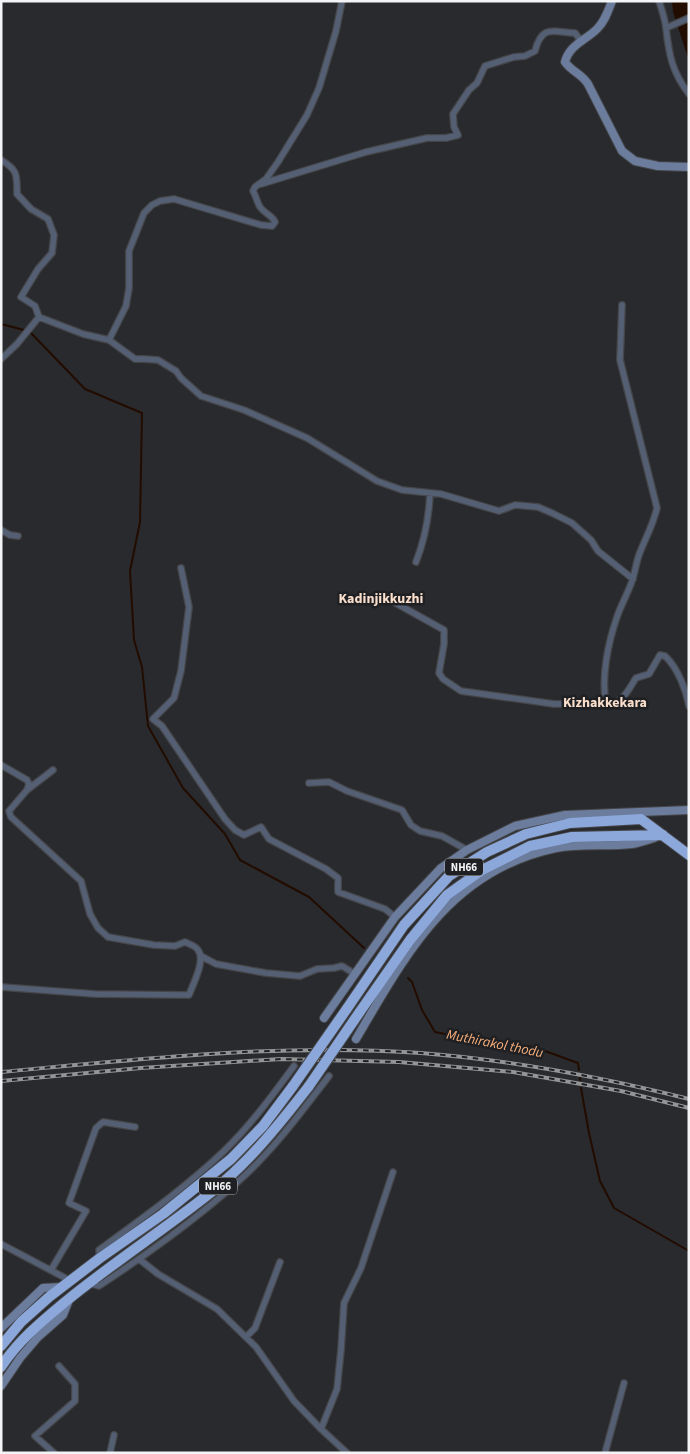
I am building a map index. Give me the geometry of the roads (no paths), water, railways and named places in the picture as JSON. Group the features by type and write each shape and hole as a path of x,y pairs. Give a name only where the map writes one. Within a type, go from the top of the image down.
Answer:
{"highway":[{"name":"NH66","path":"1,1346 21,1322 71,1280 163,1214 231,1159 263,1126 410,918 449,876 487,852 526,834 570,823 641,819 689,855"},
{"name":"NH66","path":"1,1367 32,1330 70,1298 207,1196 241,1166 274,1131 309,1086 410,940 447,895 482,870 530,846 572,837 663,835"},
{"name":"NH66","path":"88,1283 100,1258"}],"street":[{"path":"260,184 278,162 307,116 319,88 336,31 342,1"},
{"path":"612,1 607,15 598,28 572,48 566,56 565,62 569,69 582,75 588,84 622,151 635,161 658,166 689,167"},
{"path":"659,1 666,28 670,57 678,80 689,94"},
{"path":"666,28 689,18"},
{"path":"109,340 126,306 129,288 129,251 144,213 152,205 160,200 174,199 261,225 272,226 275,222 273,217 265,213 259,206 252,191 260,184 366,152 427,138 446,138 458,135 454,127 453,114 469,90 477,83 485,66 514,57 525,56 535,51 538,40 545,32 554,30 575,33 581,41"},
{"path":"1,160 12,167 17,176 17,194 31,209 48,219 54,235 52,253 38,269 22,297 35,306 39,317 84,334 109,340 135,359 158,360 176,371 180,378 201,396 244,410 307,438 377,481 402,490 441,494 498,511 515,505 538,507 572,523 591,540 598,551 633,579"},
{"path":"606,704 604,677 617,617 633,579 638,556 654,522 657,508 620,360 622,305"},
{"path":"1,359 17,344 39,317"},
{"path":"416,562 425,539 430,493"},
{"path":"1,530 10,535 18,536"},
{"path":"181,568 189,607 180,671 174,698 153,719 162,726 225,820 235,830 244,835 261,827 269,839 326,869 338,878 338,892 385,909 395,917"},
{"path":"383,596 444,630 444,644 439,673 443,679 461,691 554,704 615,703 626,696 636,678 648,674 660,655 666,656 671,661 680,679 689,706"},
{"path":"1,765 27,780 29,784 27,790"},
{"path":"53,770 27,790 9,811 11,817 80,882 90,914 98,928 108,937 154,946 175,946 185,942 198,948 203,959 216,964 266,973 300,976 317,969 342,966 355,974"},
{"path":"309,783 329,782 347,791 402,810 411,825 420,831 442,836 467,850"},
{"path":"324,1018 395,917 440,868 467,850 515,826 565,815 689,810"},
{"path":"356,1039 391,980 428,927 453,900 480,879 533,854 558,848 633,844 663,835"},
{"path":"1,988 95,994 189,995 203,959"},
{"path":"100,1258 99,1250 154,1210 223,1152 255,1118 294,1066"},
{"path":"88,1283 99,1286 139,1259 242,1177 271,1147 329,1076"},
{"path":"51,1270 86,1211 69,1203 96,1128 103,1122 135,1127"},
{"path":"321,1430 337,1389 344,1303 362,1268 393,1172"},
{"path":"1,1244 71,1280"},
{"path":"139,1259 158,1274 217,1309 256,1348 294,1401 321,1430 348,1453"},
{"path":"246,1337 255,1328 280,1262"},
{"path":"1,1328 43,1288 62,1288"},
{"path":"1,1386 20,1358 38,1337 63,1315 70,1298"},
{"path":"54,1453 36,1436 74,1401 75,1384 59,1366"},
{"path":"604,1453 624,1383"},
{"path":"110,1453 114,1435"}],"waterway":[{"path":"1,324 24,330"},
{"path":"31,333 85,389 142,413 140,522 130,571 134,640 142,667 148,726 183,788 225,834 240,860 309,897 364,948"},
{"name":"Muthirakol thodu","path":"408,978 412,982 422,1010 435,1032 480,1041 534,1047 578,1063 579,1070"},
{"path":"581,1088 600,1181 614,1208 689,1251"}],"railway":[{"path":"1,1072 211,1054 263,1051 368,1050 455,1056 522,1065 589,1077 689,1099"},
{"path":"1,1081 141,1068 281,1059 399,1062 513,1072 621,1091 689,1108"}],"district":[{"name":"Kadinjikkuzhi","path":"381,598"},
{"name":"Kizhakkekara","path":"605,702"}]}
